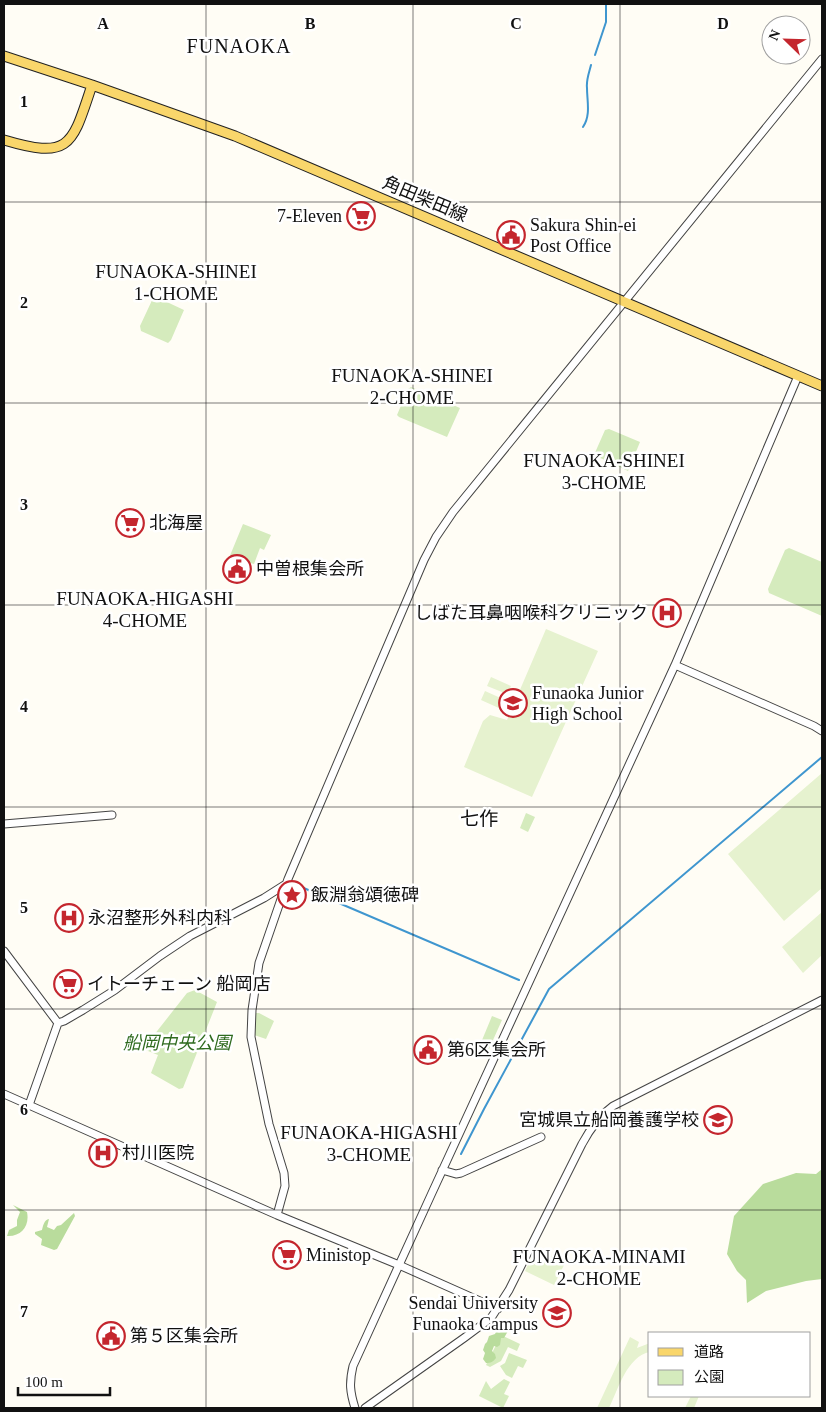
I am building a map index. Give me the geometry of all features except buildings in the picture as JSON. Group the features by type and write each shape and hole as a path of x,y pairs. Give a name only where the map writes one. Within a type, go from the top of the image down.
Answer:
{"main road":[{"name":"角田柴田線","path":"6,57 235,136 822,386"},
{"path":"4,140 44,149 55,149 62,146 68,142 76,130 92,86"}],"street":[{"path":"277,1215 285,1186 284,1173 269,1124 251,1037 250,1023 259,963 286,883 424,560 436,537 453,512 822,59"},
{"path":"355,1408 350,1388 353,1366 675,666 798,376"},
{"path":"675,666 822,731"},
{"path":"4,824 112,815"},
{"path":"58,1023 115,990 190,936 264,898 286,883"},
{"path":"4,951 58,1023"},
{"path":"365,1408 491,1318 509,1290 589,1130 602,1114 613,1106 822,1000"},
{"path":"29,1105 58,1023"},
{"path":"4,1094 277,1215 399,1265 498,1309"},
{"path":"442,1170 456,1174 461,1173 541,1137"}],"green space":[{"path":"154,296 184,310 168,343 141,331 140,326"},
{"path":"411,387 460,408 447,437 397,415 408,389"},
{"path":"609,429 640,442 628,471 594,455 605,430"},
{"path":"243,524 271,535 264,550 260,548 254,564 250,563 249,566 229,558"},
{"path":"789,548 822,562 822,616 769,593 768,589 785,550"},
{"path":"546,629 598,651 532,797 464,767 483,721 490,715 507,720"},
{"path":"491,677 511,686 507,694 487,686"},
{"path":"485,691 505,700 501,709 481,700"},
{"path":"822,773 822,888 784,921 728,854"},
{"path":"526,813 535,817 528,832 520,828"},
{"path":"822,912 822,955 803,973 782,947"},
{"name":"船岡中央公園","path":"195,990 217,1002 183,1088 179,1089 151,1073 158,1055 143,1049 187,993"},
{"path":"255,1013 259,1013 274,1021 266,1039 254,1035"},
{"path":"492,1016 502,1020 489,1049 480,1045"},
{"path":"822,1169 822,1279 766,1291 747,1303 746,1280 737,1271 727,1254 734,1216 763,1184 796,1173 816,1174"},
{"path":"13,1205 27,1212 28,1217 26,1226 20,1233 7,1236 9,1230 17,1226 20,1212"},
{"path":"74,1213 75,1216 57,1249 54,1250 41,1245 42,1239 35,1232 42,1230 46,1221 49,1219 47,1227 54,1230"},
{"path":"536,1248 565,1263 554,1285 525,1271"},
{"path":"506,1328 508,1331 504,1338 501,1338 500,1345 494,1346 492,1351 496,1358 492,1362 486,1363 483,1359 485,1353 483,1350 489,1336 495,1334 497,1330"},
{"path":"501,1335 520,1344 517,1351 508,1347 501,1361 490,1367 486,1365"},
{"path":"630,1337 639,1342 637,1348 648,1344 648,1353 635,1360 629,1367 609,1408 597,1408"},
{"path":"509,1353 527,1360 523,1368 518,1366 512,1378 506,1375 500,1366 505,1363"},
{"path":"504,1379 510,1382 504,1394 509,1396 503,1408 479,1396 486,1381 491,1389"},
{"path":"690,1397 699,1397 694,1408 685,1408"}],"waterway":[{"path":"595,55 606,22 606,4"},
{"path":"583,127 588,113 587,82 591,65"},
{"path":"461,1154 549,989 822,757"},
{"path":"292,883 519,980"}],"place":[{"name":"7-Eleven","path":"361,216"},
{"name":"Sakura Shin-ei Post Office","path":"511,235"},
{"name":"北海屋","path":"130,523"},
{"name":"中曽根集会所","path":"237,569"},
{"name":"しばた耳鼻咽喉科クリニック","path":"667,613"},
{"name":"Funaoka Junior High School","path":"513,703"},
{"name":"飯淵翁頌徳碑","path":"292,895"},
{"name":"永沼整形外科内科","path":"69,918"},
{"name":"イトーチェーン 船岡店","path":"68,984"},
{"name":"第6区集会所","path":"428,1050"},
{"name":"宮城県立船岡養護学校","path":"718,1120"},
{"name":"村川医院","path":"103,1153"},
{"name":"Ministop","path":"287,1255"},
{"name":"Sendai University Funaoka Campus","path":"557,1313"},
{"name":"第５区集会所","path":"111,1336"}],"district":[{"name":"FUNAOKA","path":"239,46"},
{"name":"FUNAOKA-SHINEI 1-CHOME","path":"176,282"},
{"name":"FUNAOKA-SHINEI 2-CHOME","path":"412,386"},
{"name":"FUNAOKA-SHINEI 3-CHOME","path":"604,471"},
{"name":"FUNAOKA-HIGASHI 4-CHOME","path":"145,609"},
{"name":"七作","path":"479,818"},
{"name":"FUNAOKA-HIGASHI 3-CHOME","path":"369,1143"},
{"name":"FUNAOKA-MINAMI 2-CHOME","path":"599,1267"}]}
